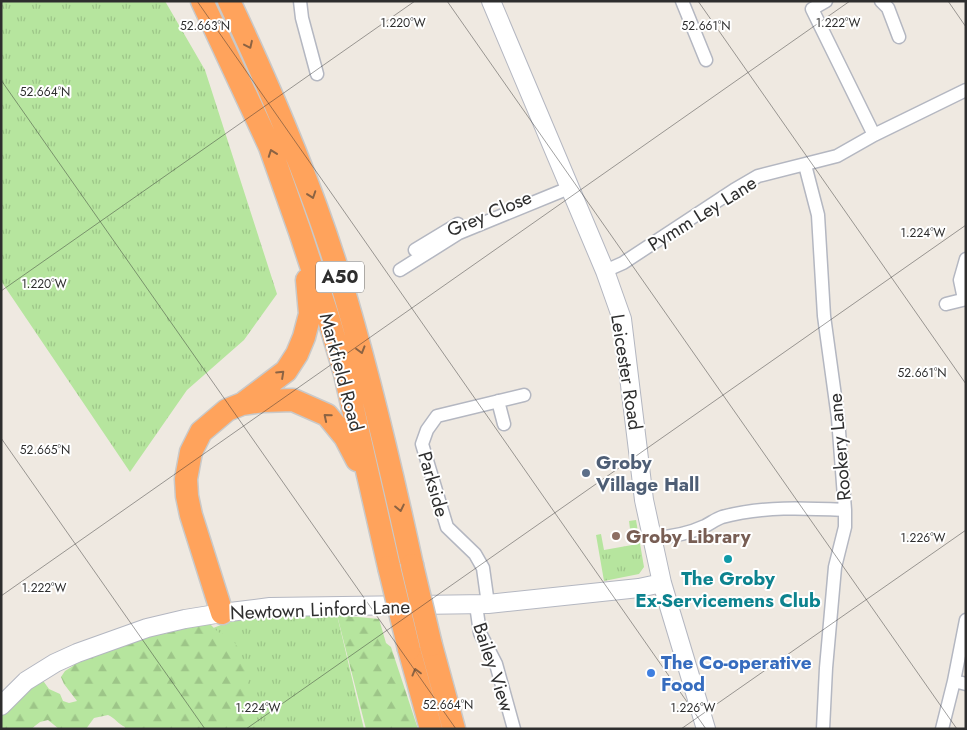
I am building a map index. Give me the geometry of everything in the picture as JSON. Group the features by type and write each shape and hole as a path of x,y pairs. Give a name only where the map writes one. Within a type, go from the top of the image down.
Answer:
{"highway":[{"name":"Markfield Road","path":"202,1 270,147 300,232 345,374 389,567 454,729"},
{"name":"Markfield Road","path":"228,1 281,114 310,190 339,274 362,356 391,469 412,565 431,729"},
{"path":"242,404 286,371 297,354 304,337 310,314 300,232"},
{"path":"222,613 191,515 186,480 191,452 201,432 227,410 242,404 293,400 327,415 345,437 371,488"}],"street":[{"path":"300,1 302,18 317,74"},
{"name":"Leicester Road","path":"491,1 606,271 622,319 644,500 662,583 706,729"},
{"path":"682,1 706,60"},
{"path":"826,1 812,9 874,135"},
{"path":"881,1 888,8 899,37"},
{"name":"Pymm Ley Lane","path":"606,271 623,263 730,192 758,176 837,156 874,135 966,90"},
{"name":"Rookery Lane","path":"805,165 818,214 824,316 838,418 845,510 845,528 835,566 823,729"},
{"path":"400,270 458,232 568,184"},
{"name":"Grey Close","path":"415,250 454,226 568,184"},
{"path":"946,304 965,299 960,280 966,260"},
{"name":"Parkside","path":"482,604 483,568 475,554 447,527 422,444 427,430 437,416 524,395"},
{"path":"498,401 504,424"},
{"path":"653,538 666,537 704,527 719,518 737,514 777,509 845,510"},
{"name":"Newtown Linford Lane","path":"1,706 26,681 55,663 147,628 185,619 270,608 482,604 639,588 662,583"},
{"name":"Bailey View","path":"482,604 480,633 496,664 514,729"},
{"path":"942,729 960,682 966,620"}],"green space":[{"path":"1,1 165,1 205,70 277,294 244,340 187,390 130,472 1,281"},
{"path":"636,520 644,567 639,574 604,581 596,535 601,534 604,550 632,545 629,521"},
{"path":"337,615 364,729 245,729 210,630 220,625 244,619"},
{"path":"337,615 379,619 386,643 391,647 418,729 366,729"},
{"path":"207,621 218,632 230,637 242,655 242,663 248,676 248,684 258,700 253,715 258,729 125,729 125,727 108,715 94,718 86,729 59,729 48,720 40,722 31,729 1,729 1,717 5,710 37,681 44,682 49,689 60,694 63,701 69,703 77,701 61,677 65,671 73,666 80,656 104,639 168,633"}],"place":[{"name":"Groby Village Hall","path":"586,473"},
{"name":"Groby Library","path":"616,536"},
{"name":"The Groby Ex-Servicemens Club","path":"728,559"},
{"name":"The Co-operative Food","path":"651,673"}]}
